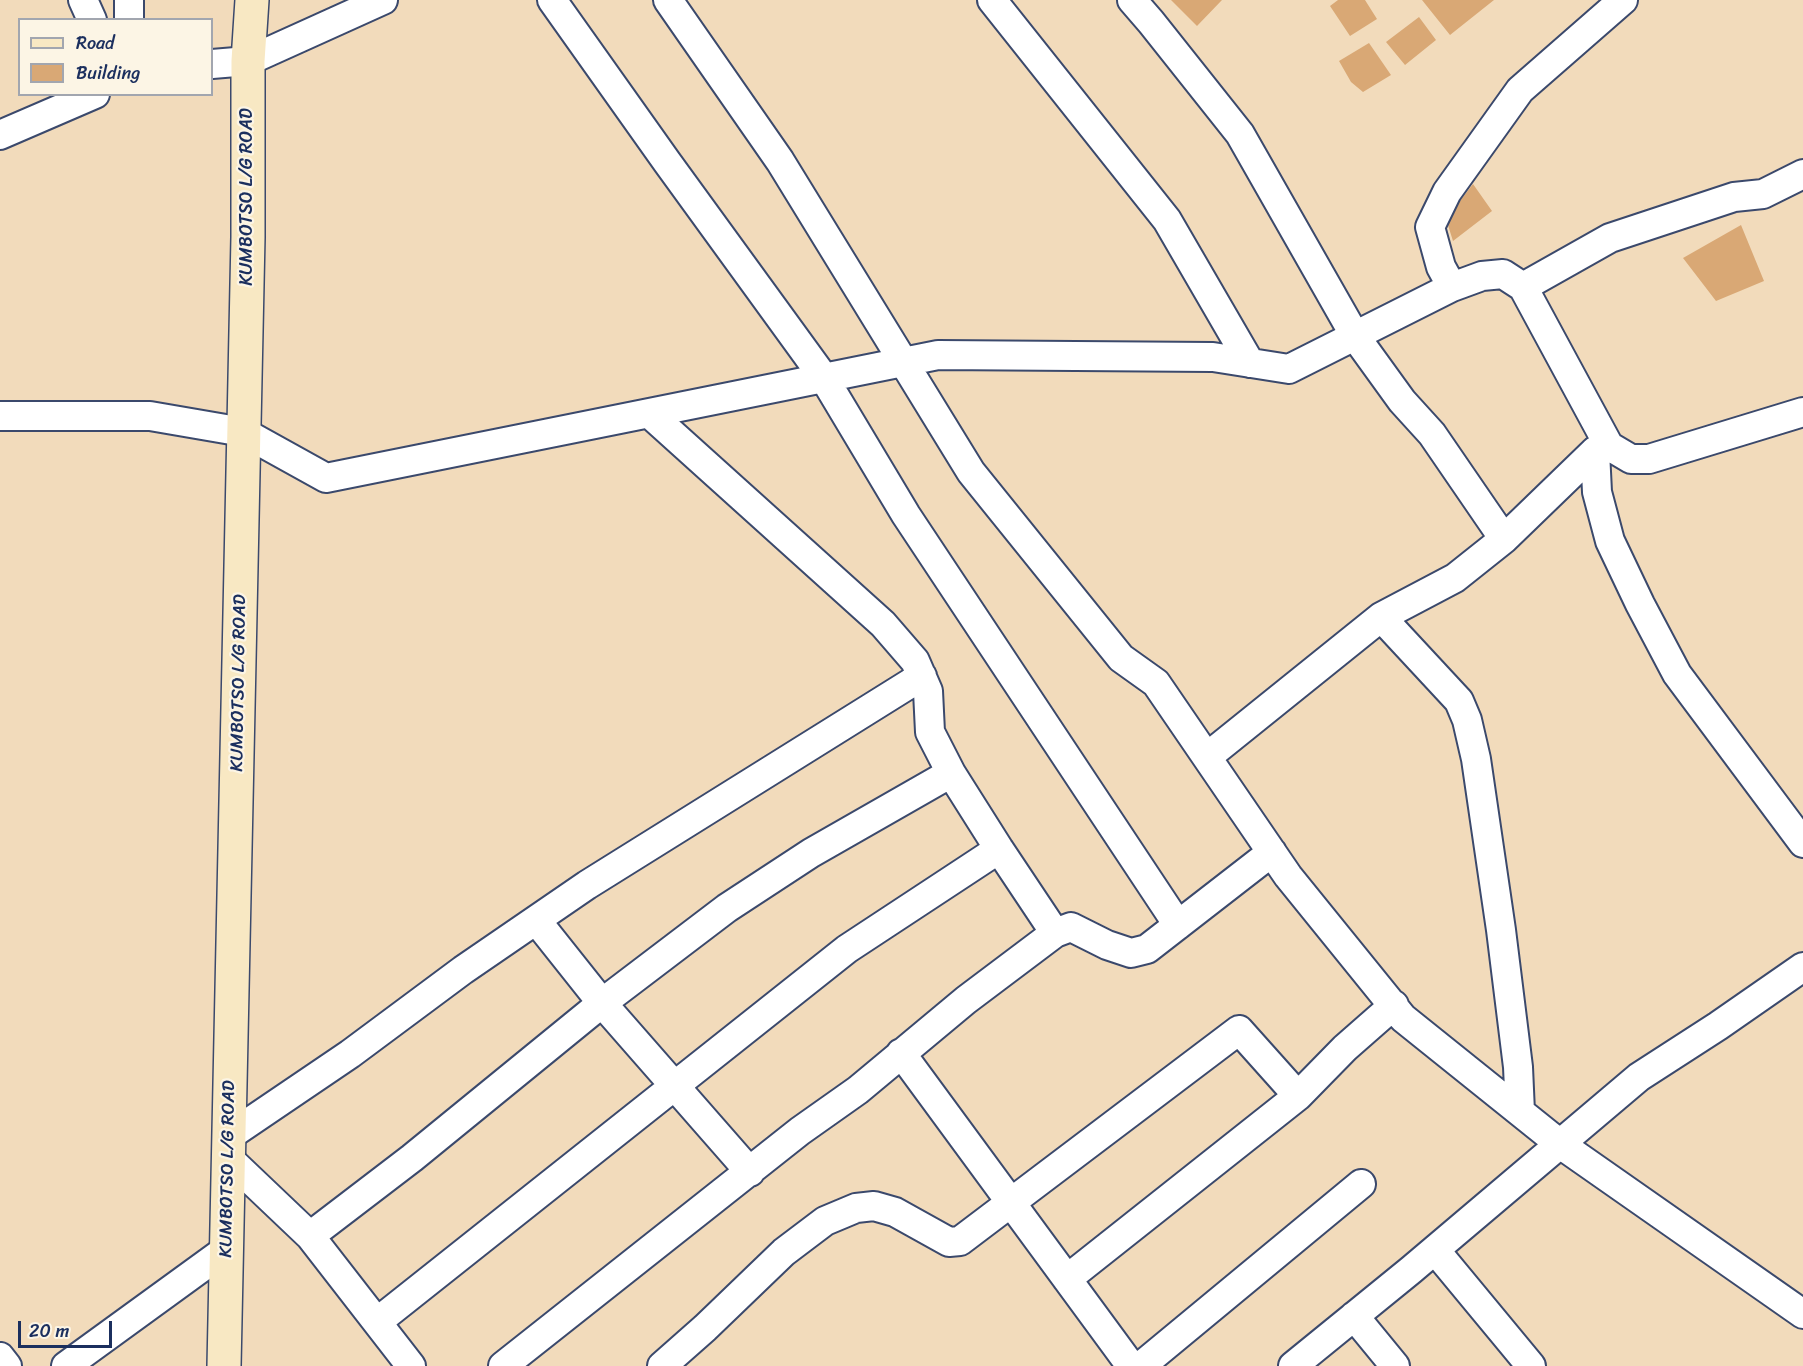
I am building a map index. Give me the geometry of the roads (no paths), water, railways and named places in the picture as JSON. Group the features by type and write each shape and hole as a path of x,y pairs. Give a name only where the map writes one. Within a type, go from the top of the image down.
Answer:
{"main road":[{"name":"KUMBOTSO L/G ROAD","path":"224,1366 248,237 248,61 252,0"}],"street":[{"path":"83,0 91,18"},
{"path":"129,0 129,18"},
{"path":"213,64 248,61 383,0"},
{"path":"552,0 824,378 906,515 1178,925"},
{"path":"668,0 780,162 971,472 1121,658 1156,683 1288,876 1403,1018 1560,1144 1803,1314"},
{"path":"992,0 1167,220 1250,363"},
{"path":"1132,0 1240,134 1355,336 1402,401 1432,434 1503,539"},
{"path":"1452,287 1441,267 1430,227 1448,192 1520,90 1623,0"},
{"path":"0,135 90,96"},
{"path":"1523,287 1610,238 1734,197 1763,194 1803,174"},
{"path":"0,416 150,416 243,432 326,478 938,355 1213,357 1289,369 1452,287 1482,276 1503,274 1523,287 1602,449 1597,492 1610,541 1671,664 1803,843"},
{"path":"1602,449 1631,459 1649,459 1803,412"},
{"path":"650,414 883,624 915,661 928,691 930,732 951,773 1055,933"},
{"path":"1207,757 1381,617 1455,578 1503,539 1602,449"},
{"path":"1381,617 1459,700 1467,720 1476,759 1501,930 1518,1067 1520,1112"},
{"path":"411,1366 310,1236 229,1147 350,1053 463,970 706,809 922,676"},
{"path":"310,1236 412,1158 602,1003 736,902 811,853 951,773"},
{"path":"377,1322 847,949 999,849"},
{"path":"503,1366 800,1131 858,1090 966,1000 1055,933 1071,927 1107,945 1131,953 1147,949 1272,852"},
{"path":"536,921 602,1003 750,1172"},
{"path":"1293,1366 1435,1250 1639,1077 1803,967"},
{"path":"1067,1279 1299,1096 1345,1048 1394,1005"},
{"path":"662,1366 784,1252 825,1221 856,1208 874,1206 895,1212 949,1242 960,1241 1239,1030 1299,1096"},
{"path":"902,1053 1131,1366"},
{"path":"1141,1366 1361,1184"},
{"path":"66,1366 227,1249"},
{"path":"1435,1250 1531,1366"},
{"path":"1354,1316 1395,1366"},
{"path":"0,1357 7,1366"}]}
